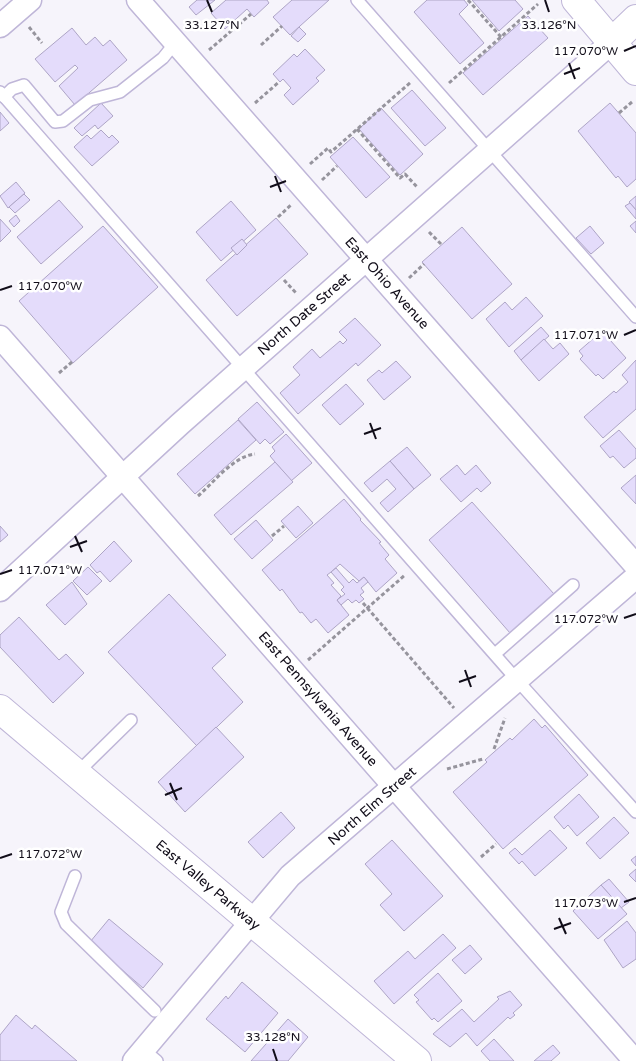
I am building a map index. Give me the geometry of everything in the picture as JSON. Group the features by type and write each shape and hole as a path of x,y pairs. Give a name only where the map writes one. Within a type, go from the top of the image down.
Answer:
{"main road":[{"path":"576,0 636,70"},
{"path":"612,42 636,19"},
{"name":"East Valley Parkway","path":"0,709 417,1061"}],"street":[{"path":"0,26 30,0"},
{"name":"East Ohio Avenue","path":"138,0 636,566"},
{"name":"North Date Street","path":"0,590 122,476 612,42"},
{"name":"East Pennsylvania Avenue","path":"0,337 635,1061"},
{"name":"North Elm Street","path":"145,1057 251,922 290,876 636,577"}],"lane":[{"path":"357,0 636,317"},
{"path":"175,43 163,58 120,92 90,100 63,121 55,122 24,85 2,94 242,369 636,812"},
{"path":"37,135 53,120"},
{"path":"494,654 573,585"},
{"path":"76,774 131,720"},
{"path":"75,876 70,893 62,905 61,912 66,924 155,1011"}],"path":[{"path":"468,0 501,37"},
{"path":"438,92 538,4"},
{"path":"208,51 239,21 252,14"},
{"path":"28,26 42,42"},
{"path":"261,45 282,26"},
{"path":"308,165 328,148 331,152 421,73"},
{"path":"255,104 279,82"},
{"path":"619,113 632,102"},
{"path":"357,129 400,178 405,174 418,188"},
{"path":"322,180 337,166"},
{"path":"278,217 292,205"},
{"path":"429,232 442,245"},
{"path":"408,278 424,264"},
{"path":"284,280 297,295"},
{"path":"56,375 72,362"},
{"path":"198,496 235,462 246,455 255,454"},
{"path":"272,536 284,526"},
{"path":"307,661 416,564"},
{"path":"363,603 456,710"},
{"path":"494,749 507,713"},
{"path":"442,770 483,759"},
{"path":"480,857 496,844"}],"building":[{"path":"197,0 215,0 196,15 189,7"},
{"path":"226,0 267,0 269,3 254,17 247,9 225,29 211,13"},
{"path":"292,0 329,0 290,35 273,17"},
{"path":"427,0 464,0 468,5 459,14 484,43 460,64 414,12"},
{"path":"472,0 515,0 523,9 499,31"},
{"path":"528,16 548,38 483,95 463,73"},
{"path":"299,27 306,34 298,42 291,36"},
{"path":"72,28 86,45 95,37 103,46 110,40 127,60 75,105 59,86 78,68 75,65 55,82 35,59"},
{"path":"305,49 325,70 316,78 319,81 293,105 284,95 291,88 283,79 280,82 273,74 294,54 297,57"},
{"path":"412,90 446,128 425,146 391,108"},
{"path":"101,103 113,116 98,129 95,125 82,136 74,128"},
{"path":"610,103 636,133 636,179 627,187 618,176 616,178 578,131"},
{"path":"381,108 423,154 400,175 359,129"},
{"path":"0,112 9,123 0,131"},
{"path":"101,130 109,138 112,135 119,142 92,166 74,147 87,135 91,139"},
{"path":"353,137 390,177 366,198 330,157"},
{"path":"16,182 25,193 8,208 0,196"},
{"path":"24,194 30,200 15,213 9,207"},
{"path":"636,196 636,210 629,202"},
{"path":"59,200 83,227 41,264 17,237"},
{"path":"231,201 256,230 221,261 196,232"},
{"path":"630,203 636,210 636,219 625,206"},
{"path":"16,215 20,221 14,227 9,221"},
{"path":"276,218 308,254 237,316 206,280"},
{"path":"0,219 11,231 0,242"},
{"path":"636,221 636,233 630,226"},
{"path":"103,226 158,287 73,363 19,301"},
{"path":"590,226 604,243 591,254 576,238"},
{"path":"462,227 512,284 472,319 422,262"},
{"path":"242,239 247,245 237,255 231,248"},
{"path":"526,297 543,316 509,347 486,319 505,302 512,310"},
{"path":"355,318 381,345 358,366 356,363 298,414 280,393 300,375 293,367 312,349 320,358 340,341 343,344 347,340 339,332"},
{"path":"541,327 549,336 521,360 514,351"},
{"path":"602,331 626,358 603,379 598,374 596,376 580,359 583,356 579,351"},
{"path":"544,339 553,349 560,343 569,354 539,381 521,360"},
{"path":"636,360 636,409 603,438 584,417 614,391 616,393 628,382 622,375"},
{"path":"396,361 411,377 384,400 367,380 379,370 382,373"},
{"path":"346,384 364,404 340,425 322,405"},
{"path":"257,402 284,432 270,444 265,439 260,444 238,419"},
{"path":"238,420 256,440 195,494 177,474"},
{"path":"619,430 636,449 636,458 624,468 613,456 610,458 600,446"},
{"path":"286,434 312,463 291,481 270,456 275,451 272,447"},
{"path":"407,447 431,475 414,489 390,461"},
{"path":"390,461 414,489 388,512 380,503 396,489 387,479 372,492 364,483"},
{"path":"275,462 293,482 231,535 214,515"},
{"path":"457,465 465,475 476,465 491,483 481,492 477,488 461,502 440,479"},
{"path":"636,475 636,504 621,488"},
{"path":"344,499 360,520 381,542 379,543 389,555 385,559 397,573 376,592 364,577 359,581 340,564 327,575 334,583 331,585 341,596 337,600 349,615 328,633 316,619 311,623 302,612 300,613 282,589 280,591 262,570"},
{"path":"472,502 554,594 510,633 429,540"},
{"path":"298,506 313,523 296,538 281,521"},
{"path":"256,520 273,540 252,559 234,539"},
{"path":"0,526 8,535 0,542"},
{"path":"114,541 132,561 110,582 100,571 97,573 90,565"},
{"path":"88,567 102,581 87,595 73,581"},
{"path":"336,568 349,583 353,579 357,583 364,577 368,582 361,588 364,592 360,595 364,599 359,603 356,600 352,603 348,599 341,605 337,600 345,594 341,590 344,587 331,572"},
{"path":"72,582 87,604 65,625 46,605"},
{"path":"169,594 226,655 212,668 243,702 197,746 108,652"},
{"path":"19,617 59,660 66,654 84,673 53,703 0,647 0,635"},
{"path":"534,719 542,728 545,725 588,775 503,849 453,792 487,762 485,760 510,738 512,740"},
{"path":"216,727 244,757 185,812 158,782"},
{"path":"579,794 599,817 577,836 568,825 564,829 554,817"},
{"path":"281,812 295,828 263,858 248,842"},
{"path":"614,817 629,833 600,859 586,843"},
{"path":"550,830 567,848 535,876 522,861 519,864 509,853 515,848 522,855"},
{"path":"392,840 443,896 404,931 380,905 392,894 365,864"},
{"path":"636,856 636,866 631,860"},
{"path":"636,869 636,882 629,875"},
{"path":"609,879 629,902 621,908 601,885"},
{"path":"601,885 627,914 598,939 573,911"},
{"path":"109,919 163,964 143,988 90,942"},
{"path":"627,921 636,933 636,959 623,968 604,940"},
{"path":"443,934 456,948 394,1004 374,981 408,951 415,959"},
{"path":"470,945 482,959 465,974 452,960"},
{"path":"438,973 462,1001 438,1022 434,1018 432,1020 416,1002 419,1000 414,995"},
{"path":"242,982 278,1013 245,1052 206,1019 226,996 228,999"},
{"path":"510,991 522,1005 513,1013 515,1015 510,1019 508,1017 477,1046 466,1033 450,1047 433,1034 462,1009 474,1022 499,999 497,997"},
{"path":"16,1015 32,1029 35,1025 77,1061 0,1061 0,1035"},
{"path":"288,1019 308,1037 288,1061 251,1061"},
{"path":"494,1039 514,1061 490,1061 481,1051"},
{"path":"553,1045 560,1053 551,1061 534,1061"}]}
